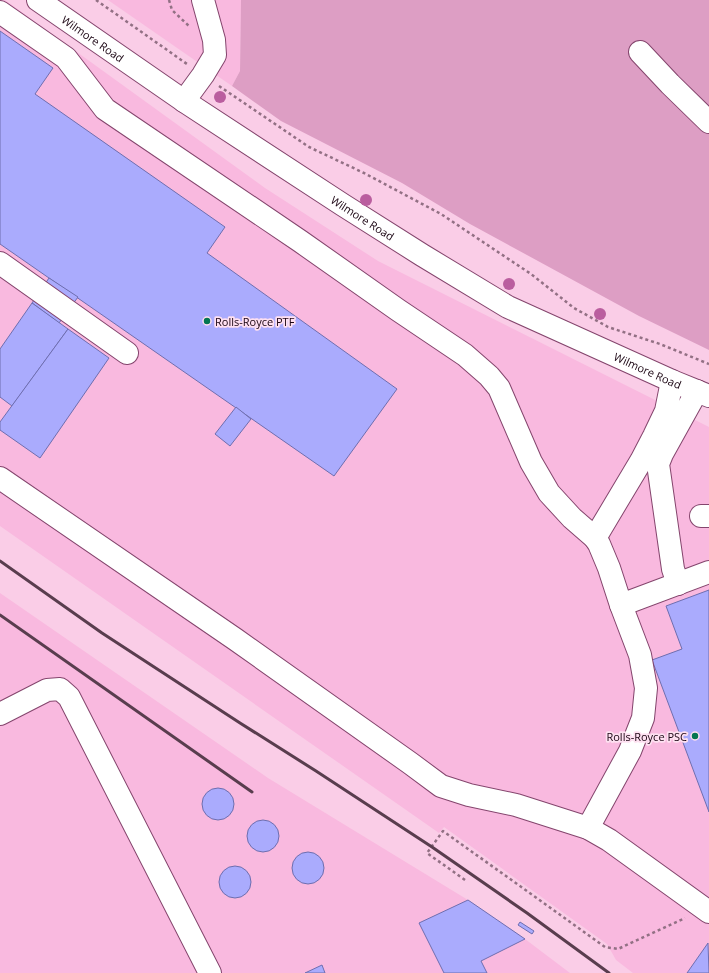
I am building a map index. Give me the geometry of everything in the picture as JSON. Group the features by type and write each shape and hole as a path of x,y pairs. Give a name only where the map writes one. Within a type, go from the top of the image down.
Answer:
{"street":[{"name":"Wilmore Road","path":"38,0 184,101 343,205 508,307 672,381 703,393"},
{"path":"184,101 203,75 215,55 214,40 202,1"},
{"path":"0,12 66,58 105,109 465,355 489,376 499,388 531,462 549,493 572,518 600,544 640,655 646,688 643,718 630,752 588,828"},
{"path":"640,52 709,122"},
{"path":"2,270 127,353"},
{"path":"595,538 642,461 666,411 672,381"},
{"path":"678,584 673,569 658,464 662,454 703,393"},
{"path":"0,478 235,639 404,758 441,786 469,795 516,805 588,828 609,840 706,911"},
{"path":"621,605 709,572"},
{"path":"0,714 47,690 60,689 69,696 210,973"}],"path":[{"path":"96,0 203,75 309,146 364,172 441,214 531,274 574,308 608,327 660,344 709,364"},
{"path":"465,880 427,853 443,831 605,947 618,949 706,911"}],"shaded area":[{"path":"0,0 5,0 265,188 378,261 709,427 709,973 633,973 616,960 607,944 444,827 439,833 0,526"},
{"path":"108,0 241,0 240,71 232,86"},
{"path":"241,0 709,0 709,350 639,316 470,224 402,183 281,121 232,86 240,71"},
{"path":"0,593 268,778 468,900 525,939 570,973 0,973"}],"building":[{"name":"Rolls-Royce PTF","path":"0,31 53,68 35,94 225,227 207,253 397,389 334,476 0,244"},
{"path":"49,278 78,297 59,323 32,303"},
{"path":"32,303 68,329 12,406 0,397 0,349"},
{"path":"68,329 109,358 40,458 0,430 0,422"},
{"path":"236,407 251,419 230,446 215,434"},
{"name":"Rolls-Royce PSC","path":"709,590 709,812 652,660 682,649 666,606"},
{"path":"215,788 221,788 231,795 234,804 233,810 227,817 221,820 215,820 205,813 202,807 202,801 209,791"},
{"path":"260,820 266,820 276,827 279,836 278,842 272,849 266,852 260,852 250,845 247,839 247,833 254,823"},
{"path":"305,852 311,852 321,859 324,868 323,874 317,881 311,884 305,884 295,877 292,871 292,865 299,855"},
{"path":"232,866 238,866 248,873 251,882 250,888 244,895 238,898 232,898 222,891 219,885 219,879 226,869"},
{"path":"468,900 525,939 481,961 487,973 444,973 419,923"},
{"path":"520,922 534,931 532,934 518,925"},
{"path":"708,943 709,973 687,973"},
{"path":"322,965 325,973 305,973"}],"railway":[{"path":"0,561 102,633 432,847 527,913 609,973"},
{"path":"0,615 252,792"}],"place":[{"name":"Rolls-Royce PTF","path":"207,321"},
{"name":"Rolls-Royce PSC","path":"695,736"}]}
